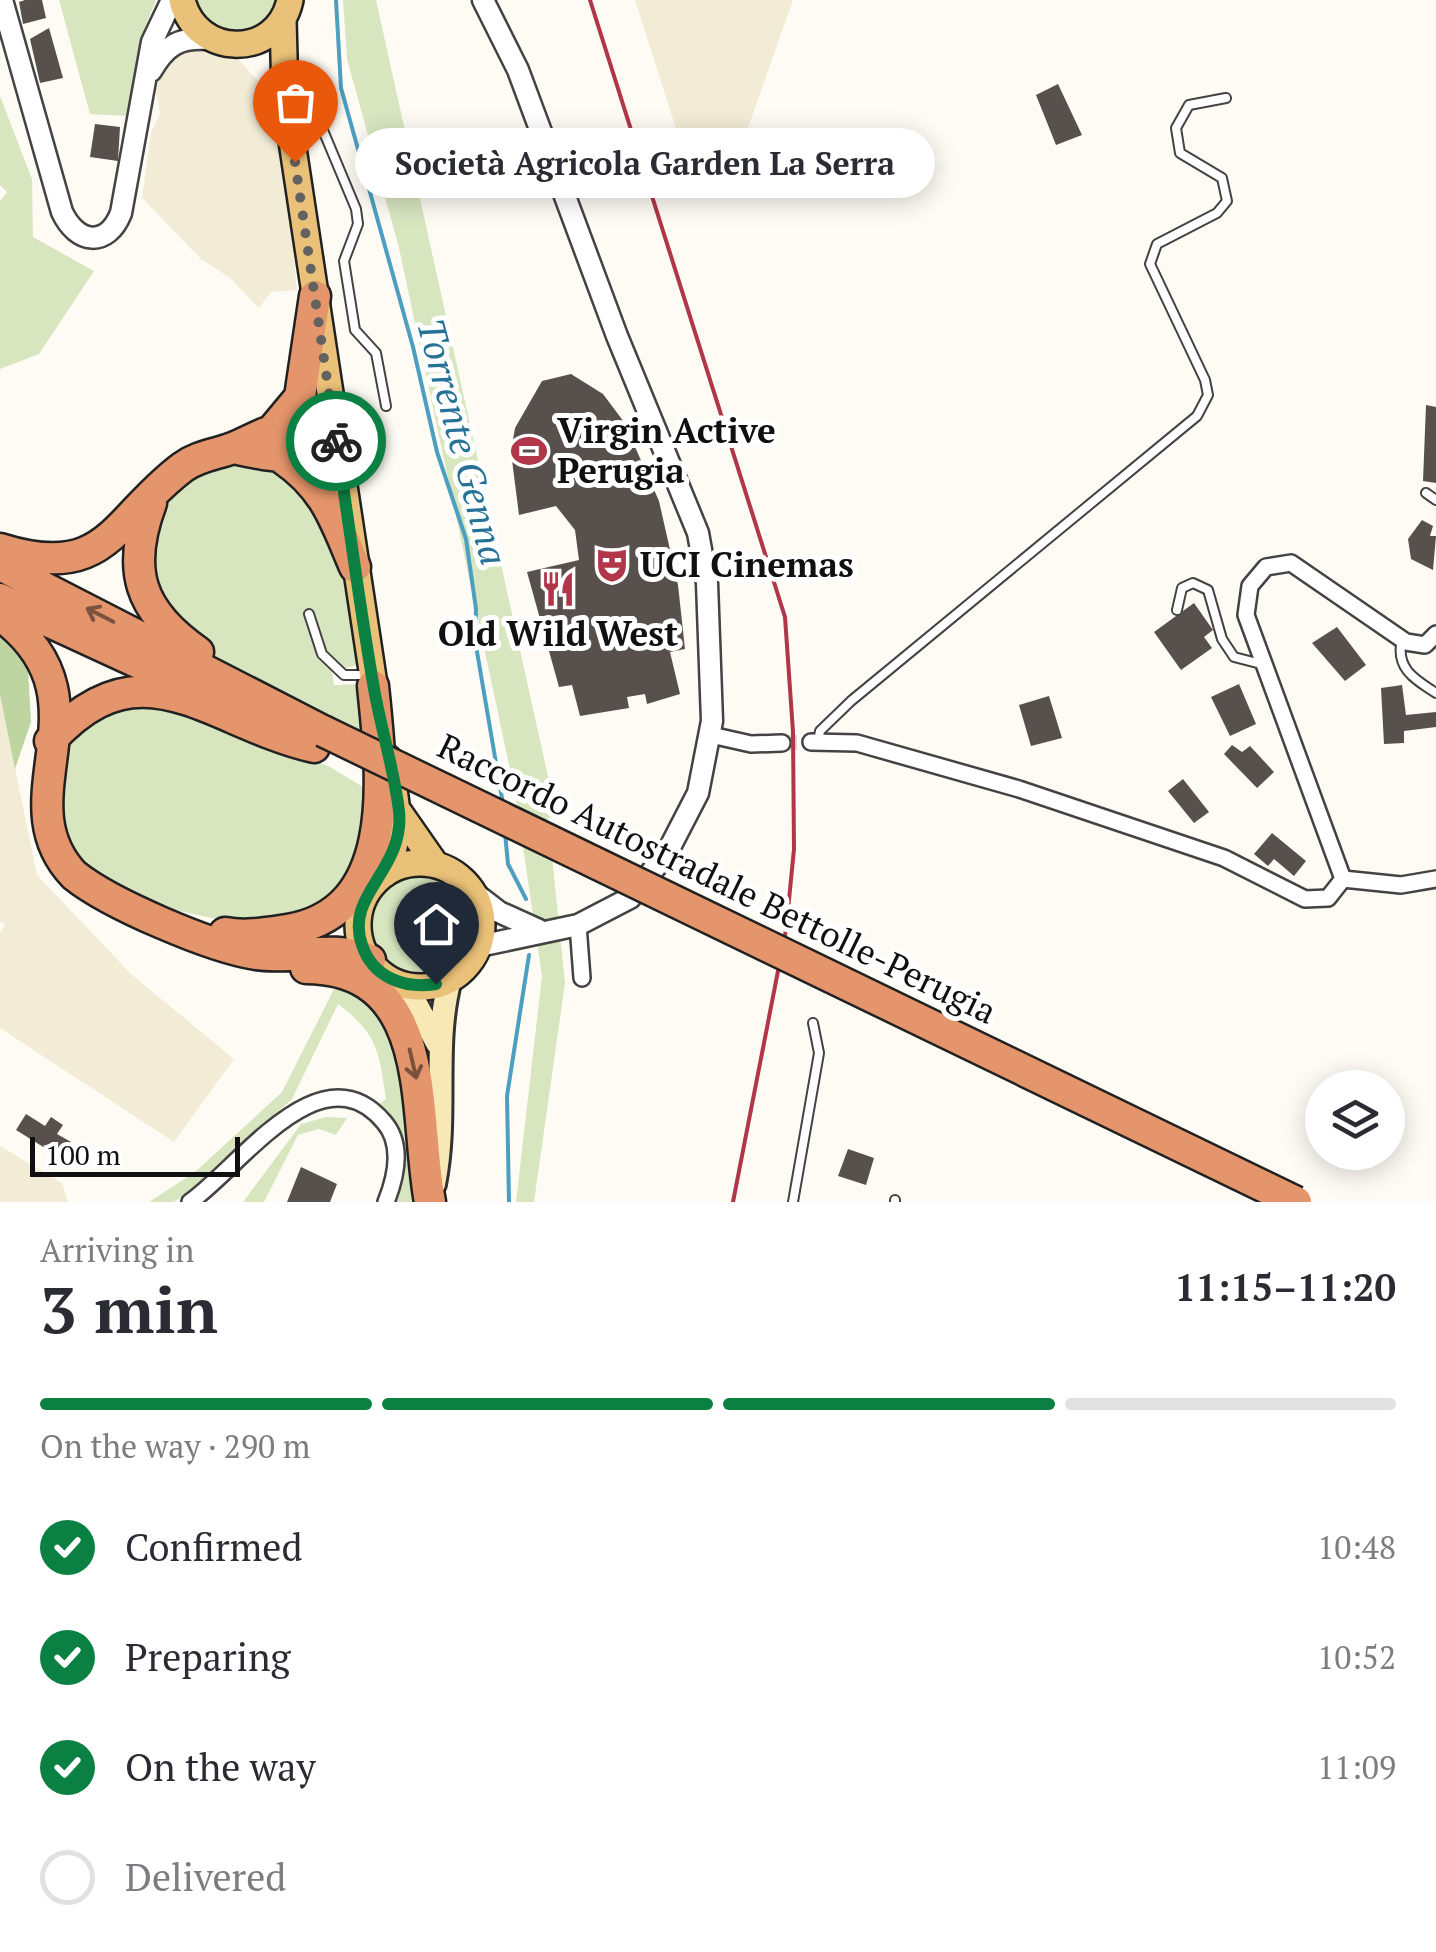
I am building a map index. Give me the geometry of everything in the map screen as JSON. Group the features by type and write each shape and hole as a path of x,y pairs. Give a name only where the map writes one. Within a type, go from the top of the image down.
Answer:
{"highway":[{"path":"275,426 300,396 315,296"},
{"path":"0,549 49,559 85,552 114,537 186,465 234,448 275,426 305,422 335,434 319,448 282,458"},
{"path":"234,448 282,458 308,476 328,503 355,567"},
{"path":"154,496 137,552 138,574 156,616 195,650 282,702 316,734"},
{"name":"Raccordo Autostradale Bettolle-Perugia","path":"0,565 316,734 1296,1202"},
{"path":"0,598 316,734 520,841 1259,1202"},
{"path":"0,615 30,641 45,670 50,741 35,791 38,820 60,861 95,889 234,958 283,968 322,968 358,978 396,1011 407,1036 418,1085 430,1202"},
{"path":"168,924 230,934 295,929 312,923 348,896 372,858 378,834 381,806 372,680"},
{"path":"50,741 88,704 130,690 154,688 185,696 275,738 316,734"},
{"path":"290,954 344,930 360,910"},
{"path":"168,924 254,954 339,950 370,960"}],"main road":[{"path":"182,0 192,24 209,39 240,46 284,85"},
{"path":"240,46 260,41 286,10"},
{"path":"286,10 284,85 372,680 399,812 398,845 385,874 366,896 358,927 370,960 380,971 406,985 436,984 462,971 478,946 482,928 474,892 451,871 436,865 401,866 385,874"},
{"path":"399,812 436,865"},
{"path":"430,1202 444,1108 440,1048 450,979"},
{"path":"406,985 440,1048"}],"street":[{"path":"2,0 62,212 69,227 89,240 102,238 115,228 150,73 152,42 172,0"},
{"path":"478,946 578,924 630,898 667,854 698,794 711,735 708,582 698,533 616,336 518,70 483,0"},
{"path":"150,73 162,52 178,39 209,39"},
{"path":"1343,879 1246,615 1246,602 1256,577 1278,562 1290,563 1402,640 1432,644"},
{"path":"711,735 751,744 782,743"},
{"path":"814,742 857,743 1019,789 1224,858 1305,899 1328,898 1343,879"},
{"path":"1343,879 1400,885 1436,879"},
{"path":"474,892 499,912 540,930"},
{"path":"578,924 582,978"},
{"path":"190,1202 297,1107 336,1097 368,1107 386,1124 394,1142 396,1164 386,1202"}],"lane":[{"path":"284,85 308,92 356,209 358,224 344,260 355,330 376,353 386,406"},
{"path":"814,742 851,701 1197,416 1208,395 1205,380 1150,264 1158,244 1217,213 1228,202 1222,178 1180,152 1176,128 1189,105 1226,98"},
{"path":"1426,493 1436,500"},
{"path":"1176,610 1182,588 1193,583 1208,590 1222,639 1234,657 1265,665"},
{"path":"309,614 322,654 344,675 372,680"},
{"path":"1402,640 1398,654 1409,676 1436,693"},
{"path":"793,1202 819,1052 813,1023"}],"shaded area":[{"path":"635,0 793,0 730,179 694,185"},
{"path":"194,45 239,60 258,81 275,121 284,157 297,290 271,292 259,308 230,278 201,259 142,198 151,133 160,114 156,91 171,57"},
{"path":"0,695 37,875 131,974 234,1059 174,1142 0,1028 0,933 5,924 0,922"},
{"path":"0,1146 62,1183 68,1202 0,1202"}],"green space":[{"path":"59,0 156,0 143,32 128,116 90,114"},
{"path":"194,0 278,0 259,24 236,32 212,24"},
{"path":"343,0 376,0 557,817 548,818 565,983 534,1202 516,1202 542,976 515,793 399,248 347,59"},
{"path":"0,96 32,179 33,237 94,271 39,354 0,369 0,201 7,192 0,185"},
{"path":"249,457 282,471 304,486 322,507 331,526 349,599 357,665 332,672 334,685 359,684 364,741 236,673 175,626 155,601 147,568 167,492 204,466"},
{"path":"0,629 28,670 31,722 15,769 0,695"},
{"path":"126,699 163,700 330,767 368,790 367,840 351,874 313,911 260,928 155,906 94,877 56,835 58,767 69,738 82,725"},
{"path":"421,874 440,877 457,888 468,905 468,943 457,960 440,971 421,974 402,971 385,960 374,943 371,924 374,905 385,888 402,877"},
{"path":"338,981 366,994 397,1035 415,1180 412,1202 394,1202 402,1175 403,1150 394,1127 376,1106 386,1099 374,1045 361,1025 338,1004 292,1099 200,1184 174,1202 149,1202 195,1172 282,1092"},
{"path":"326,1117 347,1118 336,1135 319,1129 298,1135 264,1202 243,1202 301,1124"}],"building":[{"path":"42,0 46,18 23,24 19,2"},
{"path":"49,28 63,78 40,83 30,39"},
{"path":"1058,84 1082,135 1056,145 1036,95"},
{"path":"95,124 120,127 118,161 90,157"},
{"path":"571,374 603,394 624,422 659,501 678,585 685,649 670,652 680,694 647,704 645,694 627,697 629,708 580,716 572,685 559,687 527,572 579,560 575,530 556,506 519,515 511,452 515,428 542,381"},
{"path":"1426,405 1436,407 1436,483 1423,481"},
{"path":"1422,520 1433,526 1430,536 1436,536 1433,570 1411,559 1408,539"},
{"path":"1194,603 1213,630 1204,637 1212,648 1181,670 1154,632"},
{"path":"1337,627 1366,665 1345,681 1312,643"},
{"path":"1239,684 1256,724 1230,736 1211,697"},
{"path":"1402,685 1406,715 1436,712 1436,727 1404,731 1404,743 1384,744 1381,688"},
{"path":"1049,696 1062,738 1031,746 1019,705"},
{"path":"1232,745 1242,752 1250,746 1274,772 1257,788 1224,754"},
{"path":"1183,779 1209,812 1194,823 1168,791"},
{"path":"1272,833 1306,861 1294,876 1274,859 1268,866 1254,854"},
{"path":"26,1114 45,1126 51,1117 63,1125 57,1134 71,1142 61,1158 16,1130"},
{"path":"848,1149 874,1158 866,1185 838,1176"},
{"path":"301,1167 337,1184 330,1202 287,1202"}],"waterway":[{"name":"Torrente Genna","path":"336,0 341,88 413,347 437,452 466,539 476,609 475,640 503,804"},
{"name":"Torrente Genna","path":"505,833 508,864 526,899"},
{"name":"Torrente Genna","path":"509,1202 507,1096 529,955"}],"tunnel":[{"path":"782,743 811,742"}],"railway":[{"path":"590,0 785,617 793,732 794,849 786,930 733,1202"}],"way so far":[{"path":"295,162 336,441"}],"place":[{"name":"Società Agricola Garden La Serra","path":"295,162"},
{"name":"Virgin Active Perugia","path":"529,451"},
{"name":"UCI Cinemas","path":"612,565"},
{"name":"Old Wild West","path":"558,589"}],"route":[{"path":"336,441 373,686 399,812 398,845 385,874 366,896 358,927 370,960 392,980 406,985 436,984"}]}
